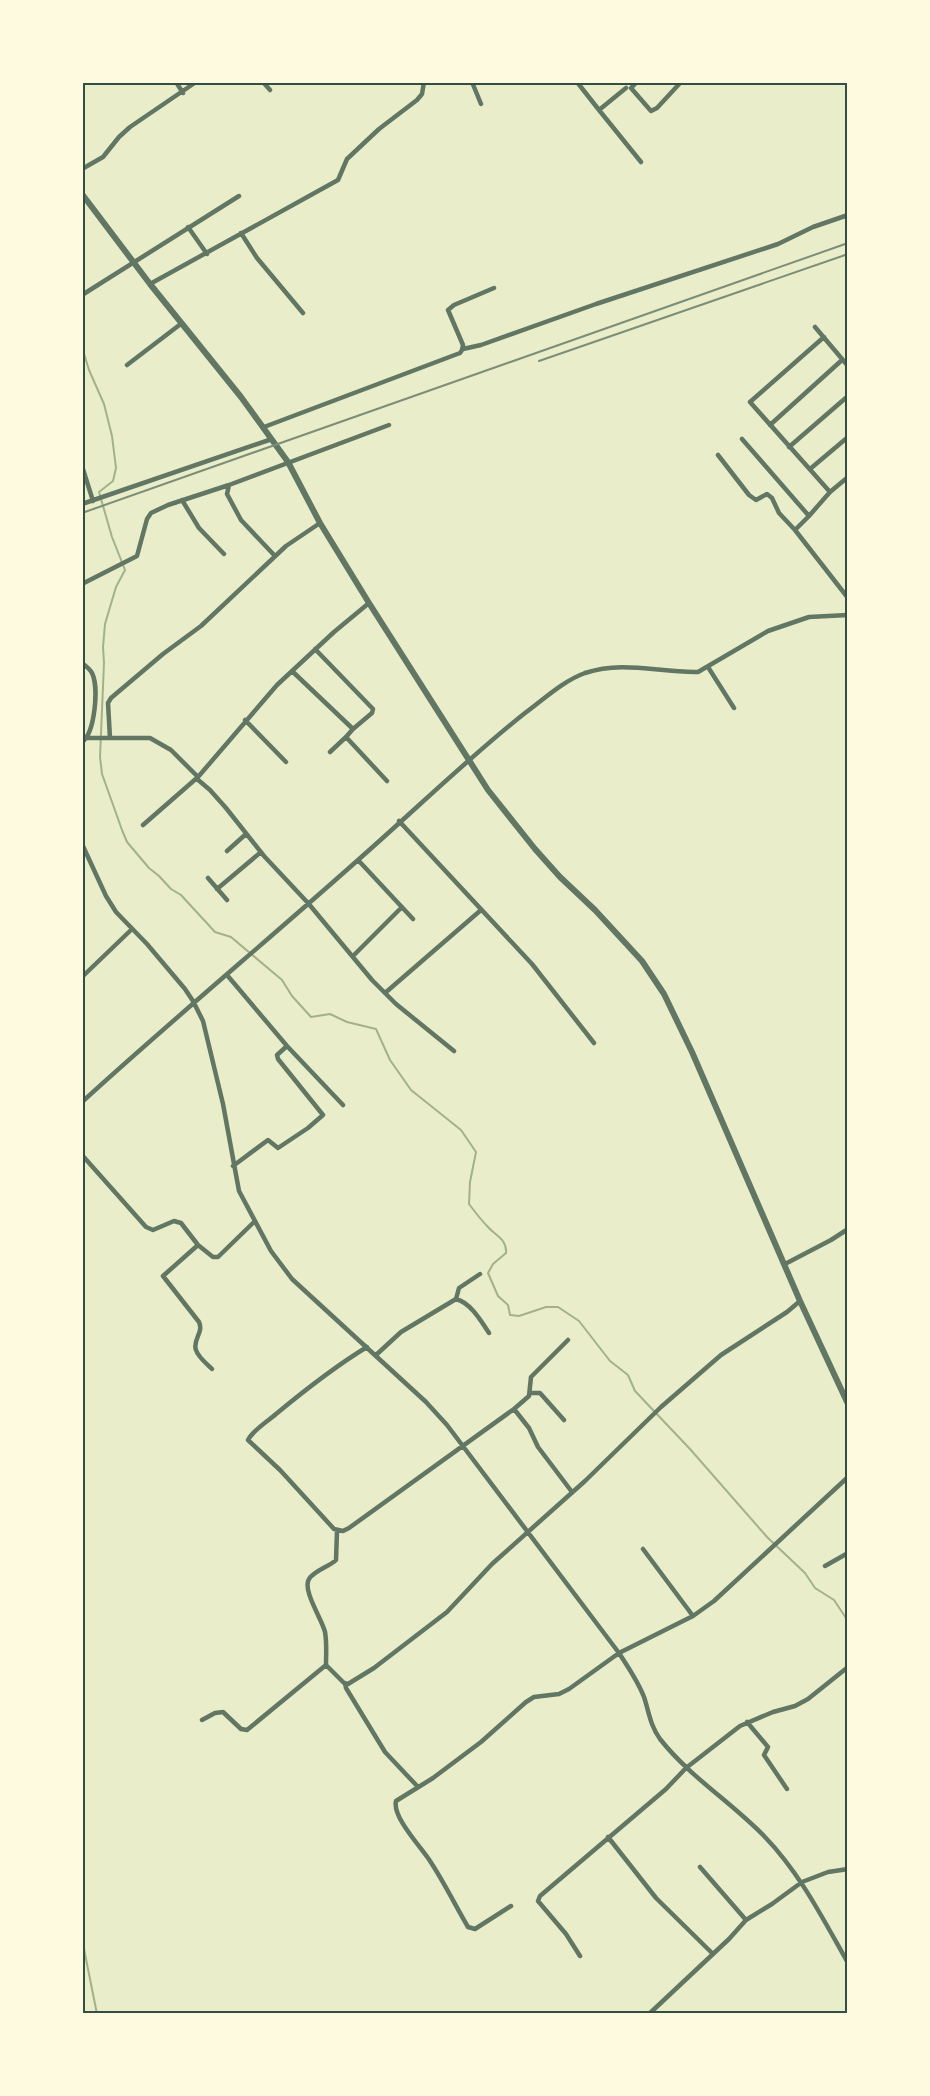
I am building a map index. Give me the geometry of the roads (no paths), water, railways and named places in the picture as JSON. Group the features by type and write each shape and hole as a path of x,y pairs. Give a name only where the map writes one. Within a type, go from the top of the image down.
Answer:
{"street":[{"path":"176,82 183,93"},
{"path":"82,169 103,157 130,127 196,82"},
{"path":"263,82 270,90"},
{"path":"150,284 338,180 350,156 379,129 417,100 422,94 424,82"},
{"path":"472,82 481,104"},
{"path":"578,82 641,162"},
{"path":"637,82 631,88 653,111 681,82"},
{"path":"599,110 626,88"},
{"path":"82,194 150,284 264,427 288,462 320,523 488,790 560,877 595,910 642,961 664,994 848,1404"},
{"path":"82,295 239,195"},
{"path":"264,427 450,356 462,349 474,348 596,304 778,244 813,227 848,215"},
{"path":"188,227 207,254"},
{"path":"241,233 257,258 303,313"},
{"path":"462,349 463,345 448,312 449,309 494,288"},
{"path":"127,365 182,323"},
{"path":"815,327 848,366"},
{"path":"824,337 751,401 751,404 831,492"},
{"path":"770,425 842,360"},
{"path":"789,447 848,396"},
{"path":"82,584 134,559 139,552 148,516 182,500 389,425"},
{"path":"810,469 848,437"},
{"path":"82,504 272,439"},
{"path":"742,439 809,516"},
{"path":"718,455 749,495 756,500 767,494 772,498 779,513 848,598"},
{"path":"82,466 94,500"},
{"path":"795,530 848,477"},
{"path":"228,485 227,494 241,520 275,556"},
{"path":"182,500 199,528 224,554"},
{"path":"110,738 108,703 111,698 163,654 201,626 286,546 320,523"},
{"path":"143,825 198,778 232,739 245,720 292,671 369,603"},
{"path":"82,1102 194,1001 358,860 399,821 553,692 584,674 605,668 633,666 684,673 698,672 768,631 809,617 848,615"},
{"path":"315,649 373,709 372,713 330,752"},
{"path":"82,663 93,674 94,689 92,728 85,740"},
{"path":"708,667 734,708"},
{"path":"292,671 353,729"},
{"path":"245,720 286,762"},
{"path":"346,737 387,781"},
{"path":"85,740 150,738 171,750 226,808 261,852 385,993 454,1051"},
{"path":"399,821 532,964 594,1043"},
{"path":"227,851 246,834"},
{"path":"82,844 110,904 194,1001 203,1021 217,1078 239,1191 271,1251 292,1279 426,1402 463,1444 619,1653 644,1696 654,1731 686,1768 762,1834 802,1882 848,1963"},
{"path":"217,889 261,852"},
{"path":"358,860 413,919"},
{"path":"208,878 227,900"},
{"path":"353,956 402,907"},
{"path":"385,993 481,910"},
{"path":"82,977 131,930"},
{"path":"227,975 287,1046 343,1105"},
{"path":"233,1166 268,1140 279,1147 309,1128 323,1115 278,1059 277,1055 287,1046"},
{"path":"82,1155 146,1227 153,1230 177,1221 191,1233 198,1245 213,1257 218,1257 254,1222"},
{"path":"784,1264 847,1232"},
{"path":"198,1245 163,1276 199,1322 201,1330 195,1349 212,1369"},
{"path":"376,1355 402,1332 456,1299 459,1288 480,1274"},
{"path":"456,1299 460,1299 468,1306 489,1333"},
{"path":"345,1683 352,1683 447,1612 492,1564 661,1407 722,1355 800,1301"},
{"path":"337,1531 349,1528 364,1518 528,1398 531,1377 568,1340"},
{"path":"367,1347 334,1367 248,1440 280,1470 337,1531 336,1560 312,1576 307,1584 307,1591 325,1635 326,1665 345,1683 346,1689 386,1752 418,1787"},
{"path":"530,1393 540,1393 564,1420"},
{"path":"514,1409 538,1447 572,1492"},
{"path":"511,1906 475,1929 466,1926 461,1913 430,1861 411,1835 395,1807 396,1801 481,1742 526,1702 534,1697 559,1694 569,1689 619,1653 693,1616 714,1601 848,1477"},
{"path":"643,1549 693,1616"},
{"path":"825,1566 848,1553"},
{"path":"202,1720 223,1712 241,1730 247,1730 326,1665"},
{"path":"580,1956 538,1898 666,1789 686,1768 747,1722 801,1702 848,1667"},
{"path":"747,1722 768,1747 764,1755 787,1789"},
{"path":"608,1837 656,1898 712,1953"},
{"path":"700,1867 746,1920"},
{"path":"649,2013 746,1920 802,1882 828,1872 848,1869"}],"waterway":[{"path":"82,347 104,404 112,436 116,468 113,481 99,492 112,537 125,570 116,587 105,624 100,757 102,774 127,842 149,868 171,889 181,895 215,932 231,937 282,980 292,996 311,1017 330,1014 347,1022 376,1029 390,1060 411,1090 461,1130 476,1152 470,1182 469,1204 505,1244 506,1253 493,1264 488,1273 498,1296 508,1305 510,1315 519,1316 546,1307 558,1307 579,1321 610,1361 628,1375 635,1391 690,1449 767,1537 805,1573 815,1588 834,1600 848,1621"},
{"path":"82,1939 97,2014"}],"railway":[{"path":"82,513 848,243"},
{"path":"539,361 848,254"}]}
